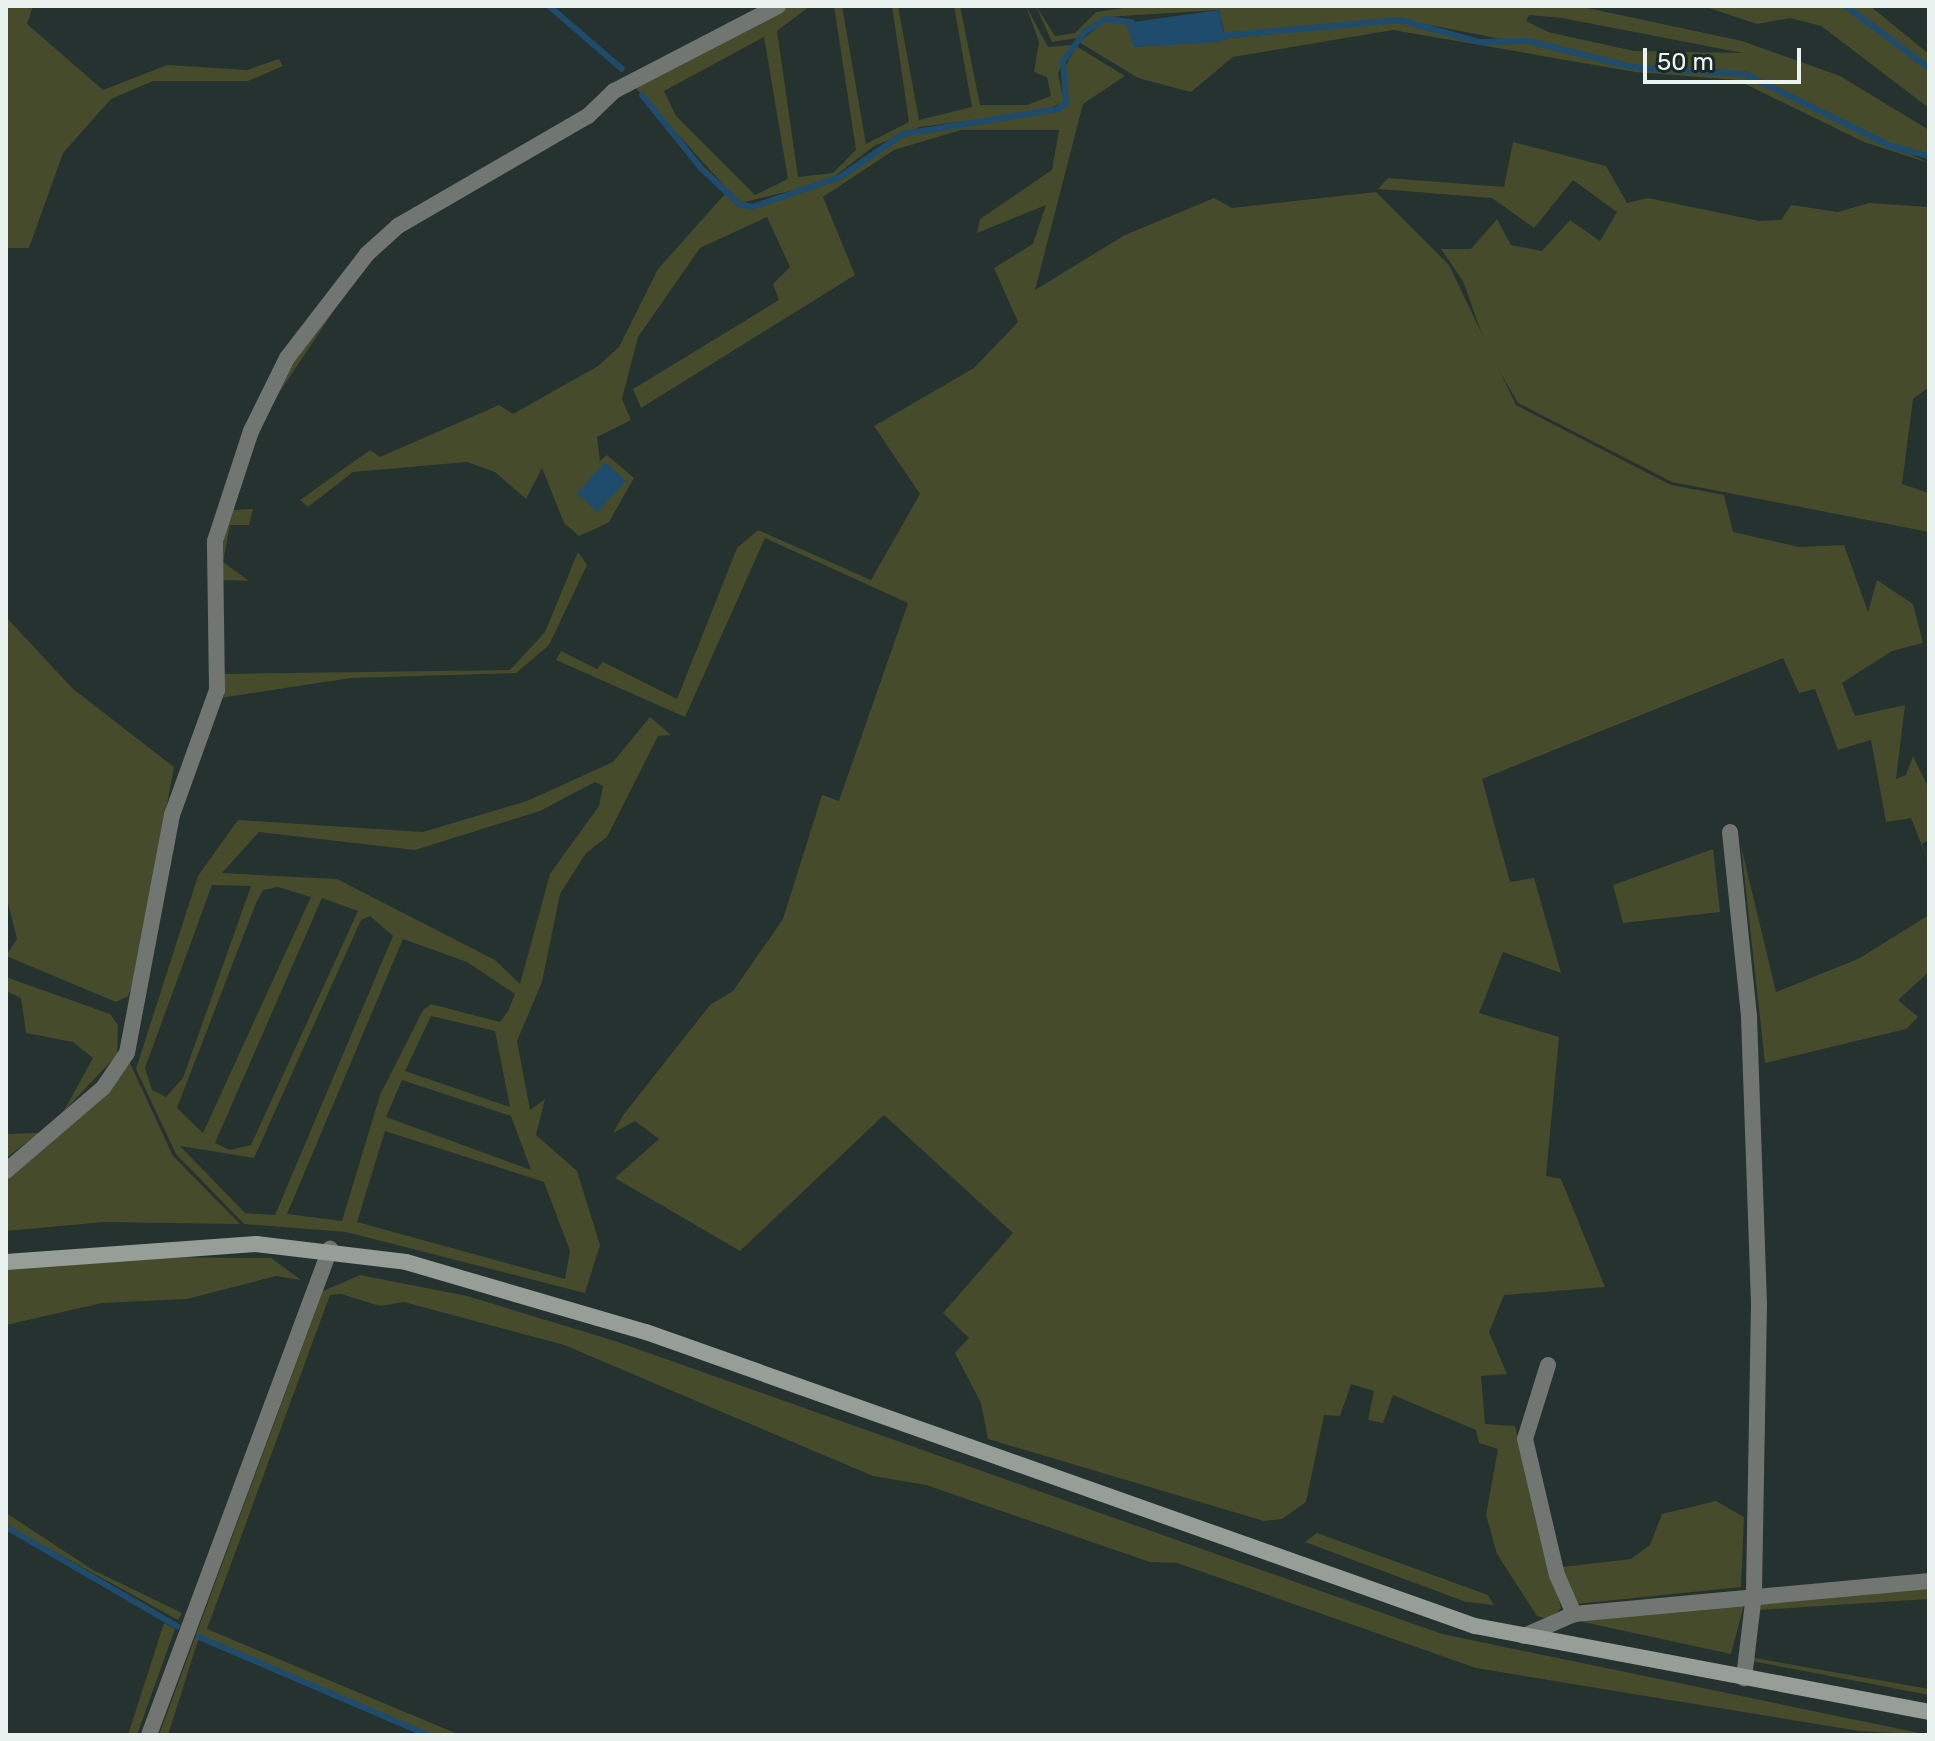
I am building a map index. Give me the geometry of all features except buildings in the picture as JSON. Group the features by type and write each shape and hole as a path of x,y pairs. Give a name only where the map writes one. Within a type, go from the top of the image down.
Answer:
{"main road":[{"path":"6,1262 195,1246 330,1249 459,1275 646,1332 1152,1507 1437,1615 1524,1636 1929,1712"}],"street":[{"path":"6,1171 103,1088 127,1053 172,815 217,690 215,541 251,431 287,358 350,273 398,226 588,116 614,91 778,6"},
{"path":"1730,832 1753,1117 1754,1594 1744,1678"},
{"path":"149,1735 330,1249"},
{"path":"1548,1365 1525,1439 1557,1575 1574,1614"},
{"path":"1524,1636 1574,1614 1754,1594 1929,1581"}],"green space":[{"path":"6,6 33,6 27,24 103,90 167,65 247,70 279,59 283,66 248,81 153,81 111,99 63,153 29,248 6,248"},
{"path":"786,6 810,6 777,31 798,177 833,173 856,150 834,6 842,6 866,144 909,122 892,6 898,6 919,120 972,107 954,6 960,6 980,105 1027,105 1051,96 1047,77 1034,72 1039,42 1026,6 1048,47 1072,45 1058,73 1064,102 1043,111 920,127 874,146 827,182 740,203 634,86","holes":["764,37 788,179 755,195 676,116 664,91"]},
{"path":"1036,6 1055,36 1075,33 1096,12 1137,6 1578,6 1742,41 1840,76 1929,130 1929,154 1892,145 1745,72 1632,65 1400,19 1225,36 1219,10 1106,17 1077,38 1052,42","holes":["1529,15 1562,18 1743,53 1634,51 1548,32 1526,21"]},
{"path":"1703,6 1844,6 1929,70 1929,108 1821,26 1790,18 1757,24"},
{"path":"1849,6 1870,6 1929,54 1929,66"},
{"path":"1106,20 1126,23 1135,47 1400,22 1480,44 1527,42 1632,68 1744,75 1929,163 1864,142 1737,80 1635,72 1393,30 1233,57 1191,92 1138,78 1079,42"},
{"path":"1076,46 1125,76 1083,104 1035,290 1125,235 1214,198 1232,208 1376,192 1449,265 1516,405 1671,485 1724,495 1733,532 1799,547 1844,545 1868,612 1877,580 1913,604 1923,643 1892,651 1842,683 1855,716 1905,705 1896,779 1906,775 1913,756 1929,789 1929,840 1922,844 1929,864 1911,818 1886,822 1871,740 1838,750 1815,689 1799,693 1783,658 1482,779 1510,882 1534,878 1561,973 1503,952 1479,1013 1559,1037 1546,1176 1561,1179 1605,1287 1504,1295 1489,1332 1507,1374 1481,1376 1485,1424 1515,1426 1561,1608 1550,1620 1537,1616 1497,1554 1486,1515 1498,1449 1479,1443 1476,1430 1393,1395 1383,1423 1368,1420 1374,1391 1351,1384 1340,1416 1324,1415 1306,1502 1282,1519 1264,1521 988,1439 981,1403 955,1353 969,1338 943,1313 1013,1233 884,1115 740,1251 615,1178 659,1139 635,1121 613,1133 624,1114 710,1005 733,991 783,919 822,795 839,801 908,603 765,538 685,717 556,660 561,651 597,669 603,662 677,699 737,548 758,530 871,580 920,494 874,426 974,368 1018,322 994,268 1033,244 1046,205 977,233 980,219 1052,170 1059,130 961,130 894,150 823,197 855,275 641,408 633,389 779,300 773,284 790,267 767,217 700,248 638,337 622,399 631,420 597,437 600,461 607,455 634,478 609,522 597,528 579,536 564,523 542,468 526,499 495,472 467,462 353,472 308,507 300,500 370,450 380,457 499,405 513,414 598,366 619,347 658,269 725,194 753,209 841,179 876,149 920,130 1058,111 1067,103 1062,73"},
{"path":"1513,142 1606,166 1627,203 1648,198 1759,221 1781,220 1791,205 1838,212 1869,203 1929,207 1929,387 1913,399 1902,484 1929,493 1929,532 1672,482 1518,403 1488,351 1463,281 1441,249 1471,249 1497,219 1511,245 1542,251 1570,220 1600,241 1617,212 1573,180 1534,228 1492,198 1378,189 1388,178 1504,187"},
{"path":"355,279 277,396 303,345"},
{"path":"272,406 249,456 233,510 253,509 249,525 230,525 223,562 249,581 222,580 224,674 510,670 545,632 578,552 587,565 549,645 516,673 351,678 220,698 215,586 235,478"},
{"path":"6,617 73,689 174,767 134,982 128,996 116,1002 6,956 17,939 6,895"},
{"path":"650,717 671,735 658,736 607,837 586,853 560,894 542,982 517,1041 530,1110 545,1099 536,1135 577,1171 600,1245 585,1293 346,1232 244,1224 176,1154 136,1069 198,876 238,820 423,832 527,801 613,762","holes":["595,782 603,786 599,806 550,874 520,984 495,960 337,879 222,873 259,832 415,850 540,811","212,885 251,886 183,1078 166,1097 152,1090 145,1068","278,887 311,897 203,1133 177,1108 263,890","322,898 358,911 251,1145 230,1150 215,1143","370,916 393,936 275,1215 245,1213 180,1146 254,1158 361,920","403,939 467,962 515,994 500,1022 431,1004 423,1010 380,1095 342,1221 287,1214","431,1016 495,1031 510,1107 405,1071","402,1080 511,1116 531,1170 386,1117","385,1131 544,1182 570,1251 565,1279 357,1222"]},
{"path":"1741,846 1776,992 1858,959 1929,915 1929,972 1898,1000 1918,1017 1906,1029 1765,1063"},
{"path":"1713,849 1720,912 1623,923 1613,885"},
{"path":"6,977 110,1014 118,1025 117,1055 64,1111 93,1058 73,1042 26,1033 21,998 6,991"},
{"path":"129,1061 173,1156 240,1224 104,1222 6,1231 6,1177"},
{"path":"6,1129 9,1134 39,1133 6,1158"},
{"path":"135,1257 271,1258 301,1280 276,1276 187,1299 102,1303 6,1325 6,1267"},
{"path":"360,1275 467,1296 615,1341 1442,1634 1929,1735 1859,1731 1476,1668 1177,1563 1150,1562 926,1485 873,1476 564,1345 404,1302 380,1306 341,1294 330,1295 207,1629 460,1735 432,1735 199,1637 168,1735 159,1735 323,1291"},
{"path":"1716,1501 1744,1517 1741,1587 1576,1604 1562,1567 1631,1559 1650,1545 1662,1514"},
{"path":"6,1513 93,1570 182,1613 178,1620 6,1525"},
{"path":"1317,1533 1488,1595 1494,1605 1466,1602 1305,1542"},
{"path":"1929,1584 1929,1599 1757,1610 1758,1603"},
{"path":"1744,1605 1731,1654 1583,1622 1585,1618"},
{"path":"164,1623 175,1629 137,1735 128,1735"},
{"path":"1749,1657 1929,1689 1929,1695 1752,1661"}],"water":[{"path":"1219,10 1225,39 1219,42 1134,47 1126,23"},
{"path":"605,462 626,481 598,512 577,493"}],"waterway":[{"path":"549,6 622,69"},
{"path":"1846,6 1929,68"},
{"path":"642,95 701,168 739,204 752,207 840,177 903,134 1058,109 1066,103 1063,61 1085,32 1106,19 1132,22"},
{"path":"1218,36 1400,20 1480,42 1528,41 1632,67 1745,74 1891,146 1929,156"},
{"path":"6,1527 177,1626"},
{"path":"199,1637 428,1735"}]}
